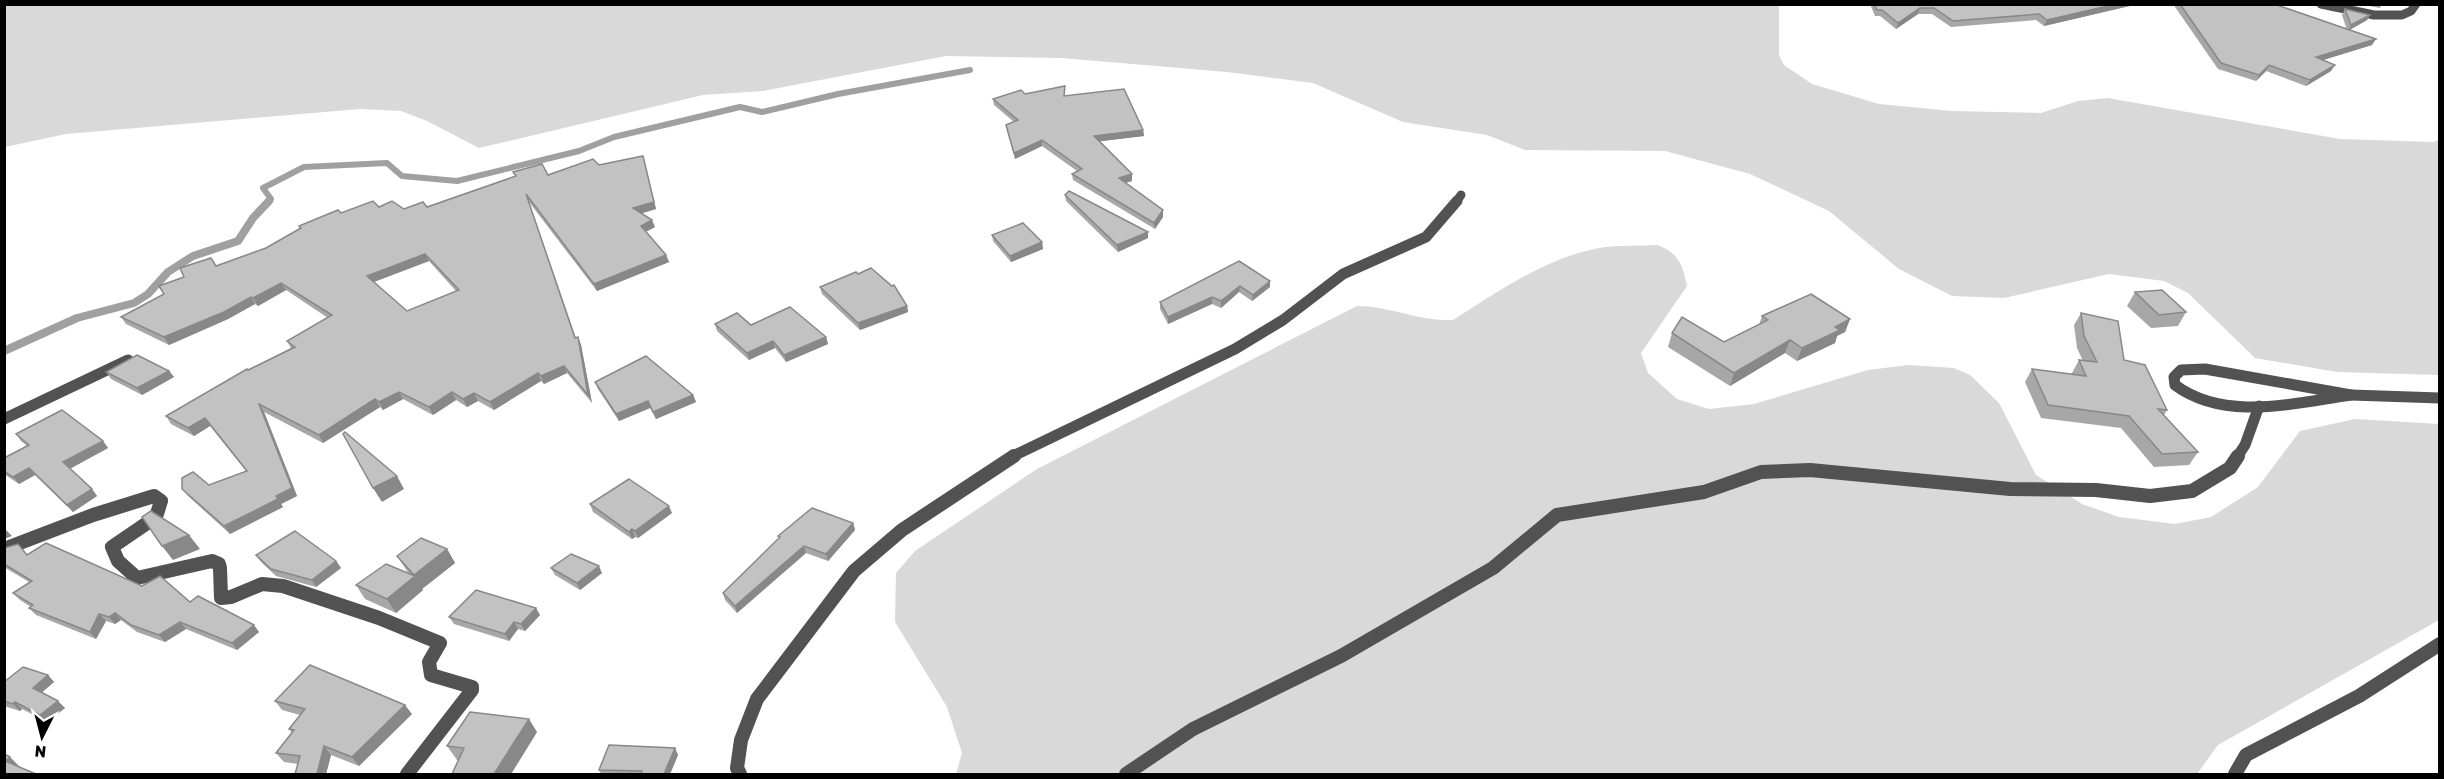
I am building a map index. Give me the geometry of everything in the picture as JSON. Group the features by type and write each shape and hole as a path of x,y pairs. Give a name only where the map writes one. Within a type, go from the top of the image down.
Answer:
{"street":[{"path":"2321,4 2373,15 2402,17 2415,11 2416,4"},
{"path":"740,774 737,768 741,740 757,699 854,571 902,530 1004,460 1235,349 1283,320 1343,274 1426,237 1449,213 1461,195"},
{"path":"4,419 128,360"},
{"path":"2351,395 2259,406 2233,406 2209,403 2192,397 2175,385 2174,377 2181,370 2205,369 2351,395 2439,398"},
{"path":"1126,774 1193,729 1341,656 1493,568 1557,515 1704,492 1761,472 1810,470 2010,489 2096,490 2150,496 2192,490 2230,468 2245,445 2259,406"},
{"path":"4,549 93,515 154,496 161,501 156,517 112,547 124,568 137,578 212,561 219,564 221,570 219,584 221,598 231,597 262,584 283,586 379,618 440,644 429,660 431,675 472,687 472,690 407,774"},
{"path":"2235,774 2246,755 2359,696 2439,644"}],"shaded area":[{"path":"4,5 1779,5 1779,55 1784,65 1812,84 1879,104 1952,111 2041,113 2078,101 2108,98 2340,139 2433,142 2439,140 2439,375 2337,372 2255,358 2188,293 2164,281 2109,274 2004,298 1952,296 1899,269 1829,211 1750,174 1665,151 1525,150 1487,135 1403,122 1313,83 1227,72 1061,58 946,56 763,91 703,95 479,148 427,121 401,111 360,109 66,134 5,147"},
{"path":"1657,245 1670,251 1678,260 1687,286 1641,353 1648,373 1677,399 1709,409 1754,404 1868,370 1909,365 1954,368 1970,375 1999,403 2036,475 2082,504 2119,517 2175,524 2211,517 2258,487 2300,431 2355,419 2439,424 2439,620 2218,745 2197,774 956,774 962,753 947,707 895,622 896,573 915,551 1037,469 1357,306 1381,308 1429,319 1453,320 1526,275 1565,258 1606,247"}],"building":[{"path":"1874,4 2116,4 2047,20 2039,14 1953,21 1934,8 1920,8 1898,23 1882,10 1877,10"},
{"path":"2180,4 2274,4 2376,39 2316,57 2335,65 2310,80 2269,65 2259,75 2221,63"},
{"path":"2345,9 2370,15 2351,25"},
{"path":"1065,86 1064,96 1124,89 1143,130 1094,136 1132,174 1119,178 1163,210 1154,223 1072,174 1082,169 1042,140 1014,153 1006,125 1018,120 993,99 1021,90 1025,94"},
{"path":"643,156 654,202 633,208 652,220 641,226 666,255 594,284 526,194 575,338 578,337 588,395 564,366 541,376 538,373 490,402 474,393 463,399 452,392 429,407 399,392 379,402 375,399 319,435 259,404 292,488 276,496 278,499 224,526 182,489 182,478 193,472 209,485 247,471 205,418 188,428 166,416 247,369 295,347 287,341 332,315 281,283 224,312 164,337 121,317 164,294 159,286 184,277 180,268 211,258 216,266 266,248 301,228 299,226 338,210 341,213 373,201 379,207 392,201 404,209 423,202 427,207 516,176 513,172 542,164 548,175 593,159 599,165","holes":["425,254 459,290 407,311 367,276"]},
{"path":"1069,191 1148,232 1117,245 1065,195"},
{"path":"1023,223 1042,242 1010,256 992,235"},
{"path":"1239,261 1270,281 1253,295 1240,286 1221,301 1212,297 1168,317 1160,302"},
{"path":"871,268 892,286 894,285 907,306 858,323 820,287"},
{"path":"2162,290 2186,312 2159,315 2135,292"},
{"path":"1811,294 1850,319 1835,327 1840,330 1802,348 1790,340 1734,373 1672,333 1682,317 1724,342 1768,320 1762,316"},
{"path":"790,307 826,337 784,355 773,341 747,353 715,324 737,313 751,325"},
{"path":"2081,313 2118,321 2124,360 2145,365 2167,410 2158,409 2198,452 2162,454 2129,416 2048,405 2032,369 2086,376 2079,360 2097,362 2084,336"},
{"path":"137,355 169,371 137,388 106,372"},
{"path":"646,356 693,395 653,412 648,401 616,414 595,382"},
{"path":"62,410 103,441 63,462 92,489 67,505 29,468 13,477 4,471 4,458 29,445 16,434"},
{"path":"345,432 397,476 373,488 343,434"},
{"path":"629,479 669,506 635,531 632,529 629,532 590,504"},
{"path":"812,508 853,523 826,554 804,546 735,606 723,593 780,537 778,536"},
{"path":"151,511 189,535 162,546 142,517"},
{"path":"295,531 336,561 312,580 271,569 256,555"},
{"path":"421,538 447,549 414,575 397,556"},
{"path":"46,543 142,586 160,576 190,602 198,596 254,625 232,643 180,622 159,635 131,625 115,613 109,617 99,614 90,632 29,608 33,605 13,593 32,581 4,564 4,548 18,544 27,555"},
{"path":"571,554 599,566 577,583 551,568"},
{"path":"386,564 415,576 387,599 356,585"},
{"path":"476,590 536,608 521,624 514,622 505,634 449,617"},
{"path":"310,665 405,705 352,757 324,746 317,774 295,774 300,756 276,753 294,730 289,729 305,709 275,701"},
{"path":"23,667 48,675 33,688 58,701 40,715 15,702 13,704 4,701 4,682"},
{"path":"470,712 529,719 494,774 452,774 464,748 447,746"},
{"path":"609,745 675,748 664,774 641,774 642,771 599,770"},
{"path":"4,754 10,757 5,761 36,774 4,774"}],"waterway":[{"path":"269,201 271,199 263,188 304,167 387,163 402,176 457,181 579,151 614,137 740,107 762,112 838,94 970,70"},
{"path":"4,351 77,318 134,303 148,294 168,272 193,256 238,241 253,218 269,201"}]}
